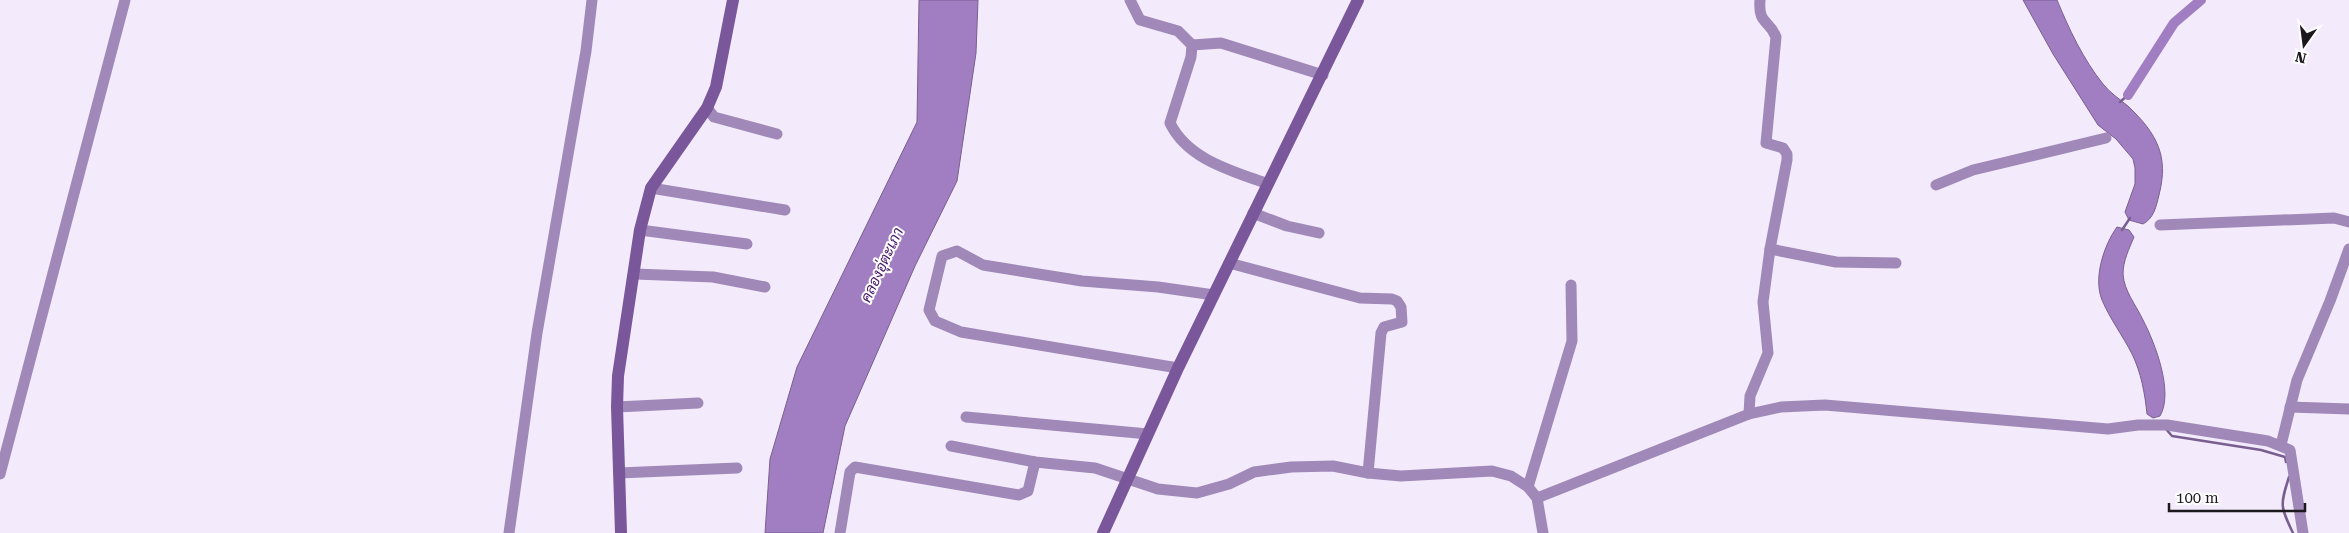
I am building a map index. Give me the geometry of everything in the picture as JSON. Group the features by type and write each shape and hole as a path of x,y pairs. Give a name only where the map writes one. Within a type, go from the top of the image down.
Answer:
{"street":[{"path":"0,474 125,0"},
{"path":"509,533 537,333 586,52 592,0"},
{"path":"622,533 617,407 618,376 635,274 640,230 651,188 708,108 716,87 733,0"},
{"path":"1130,0 1140,20 1178,31 1192,45 1221,43 1323,75"},
{"path":"1103,533 1178,368 1323,75 1358,0"},
{"path":"1748,414 1750,396 1768,353 1763,302 1770,249 1787,154 1783,148 1766,143 1776,37 1760,16 1760,0"},
{"path":"1192,45 1191,57 1170,123 1174,130 1204,160 1268,184"},
{"path":"708,108 714,117 777,134"},
{"path":"1936,185 1973,170 2106,138"},
{"path":"651,188 785,210"},
{"path":"1254,213 1287,226 1319,233"},
{"path":"2160,225 2334,218 2349,222"},
{"path":"640,230 747,244"},
{"path":"1770,249 1836,262 1896,263"},
{"path":"2280,445 2297,380 2330,302 2349,249"},
{"path":"1178,368 961,332 935,322 929,310 942,256 957,250 983,265 1082,281 1158,286 1214,295"},
{"path":"1229,264 1360,298 1392,299 1398,301 1401,307 1402,322 1384,327 1381,333 1368,473"},
{"path":"635,274 713,277 765,286"},
{"path":"1528,487 1572,341 1571,285"},
{"path":"617,407 698,403"},
{"path":"1537,498 1748,414 1780,407 1825,405 2108,429 2161,424 2268,441 2290,450 2303,533"},
{"path":"2290,407 2349,408"},
{"path":"966,417 1148,434"},
{"path":"951,446 1035,462 1095,468 1158,489 1197,493 1229,484 1254,472 1292,467 1333,466 1368,473 1401,476 1492,471 1512,476 1528,487 1537,498 1543,533"},
{"path":"840,533 850,472 855,467 1019,495 1028,491 1035,462"},
{"path":"619,473 737,468"}],"water":[{"name":"คลองอุ่ตะเภา","path":"919,0 978,0 976,53 957,181 915,266 845,426 823,533 765,533 770,459 797,367 917,122"},
{"path":"2023,0 2057,0 2077,44 2103,84 2139,117 2153,136 2161,157 2162,181 2154,212 2147,222 2143,224 2129,220 2125,212 2135,184 2133,159 2116,139 2098,125 2053,54"},
{"path":"2117,227 2129,230 2134,237 2124,264 2124,280 2128,292 2153,341 2164,381 2164,406 2160,416 2153,418 2147,414 2138,368 2105,307 2100,291 2099,272 2101,262 2112,234"}],"waterway":[{"path":"2128,95 2174,23 2201,0"},
{"path":"2120,102 2128,95"},
{"path":"2122,230 2130,218"},
{"path":"2166,429 2172,436 2261,450 2285,457 2286,462"},
{"path":"2289,477 2283,505 2293,533"}]}
